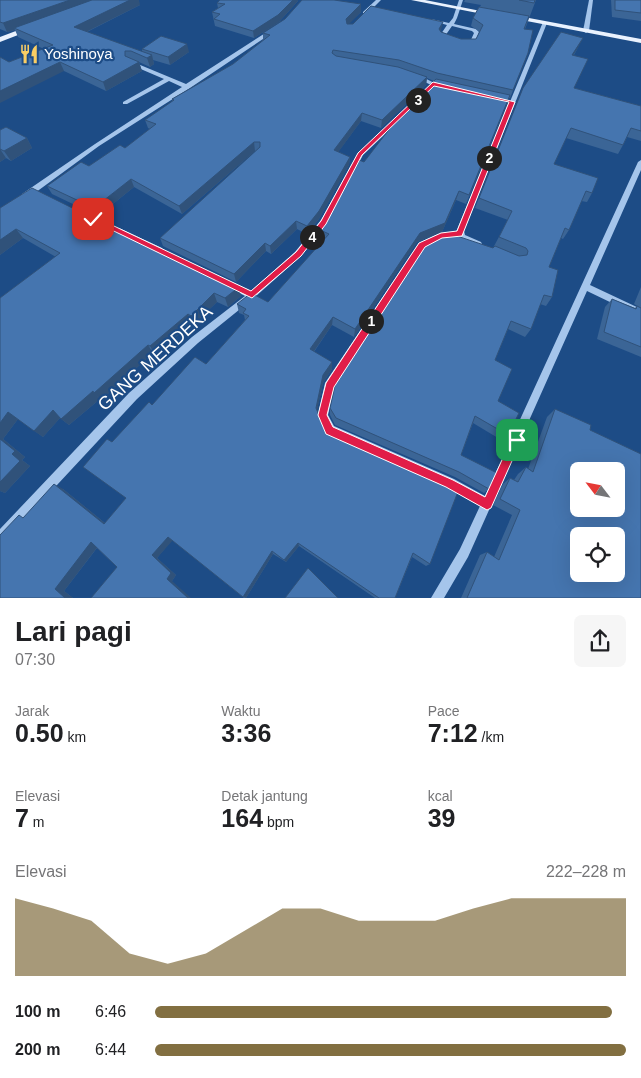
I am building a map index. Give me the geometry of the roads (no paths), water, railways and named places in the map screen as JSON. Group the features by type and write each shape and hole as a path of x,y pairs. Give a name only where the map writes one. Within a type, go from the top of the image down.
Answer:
{"main road":[{"path":"414,0 459,2 544,22 641,41"},
{"path":"0,40 44,24"}],"street":[{"path":"361,18 378,0"},
{"path":"586,30 591,0"},
{"path":"452,41 442,37 455,18 459,2"},
{"path":"429,20 468,28 477,33 472,44 460,43"},
{"path":"460,234 508,101 544,22"},
{"path":"20,199 97,144 188,87 274,29"},
{"path":"131,63 188,87"},
{"path":"408,74 423,78 434,86"},
{"path":"125,103 168,79"},
{"name":"GANG MERDEKA","path":"0,538 134,396 195,340 252,295 298,254 324,222 360,154 409,109"},
{"path":"437,598 464,553 487,504 641,162"},
{"path":"33,190 42,194"},
{"path":"110,227 169,255"},
{"path":"487,248 460,234 441,236 422,245 330,386 322,415 330,430 450,484 487,504"},
{"path":"152,247 160,241"},
{"path":"219,279 252,295"},
{"path":"586,287 641,313"}],"place":[{"name":"Yoshinoya","path":"29,54"}]}
